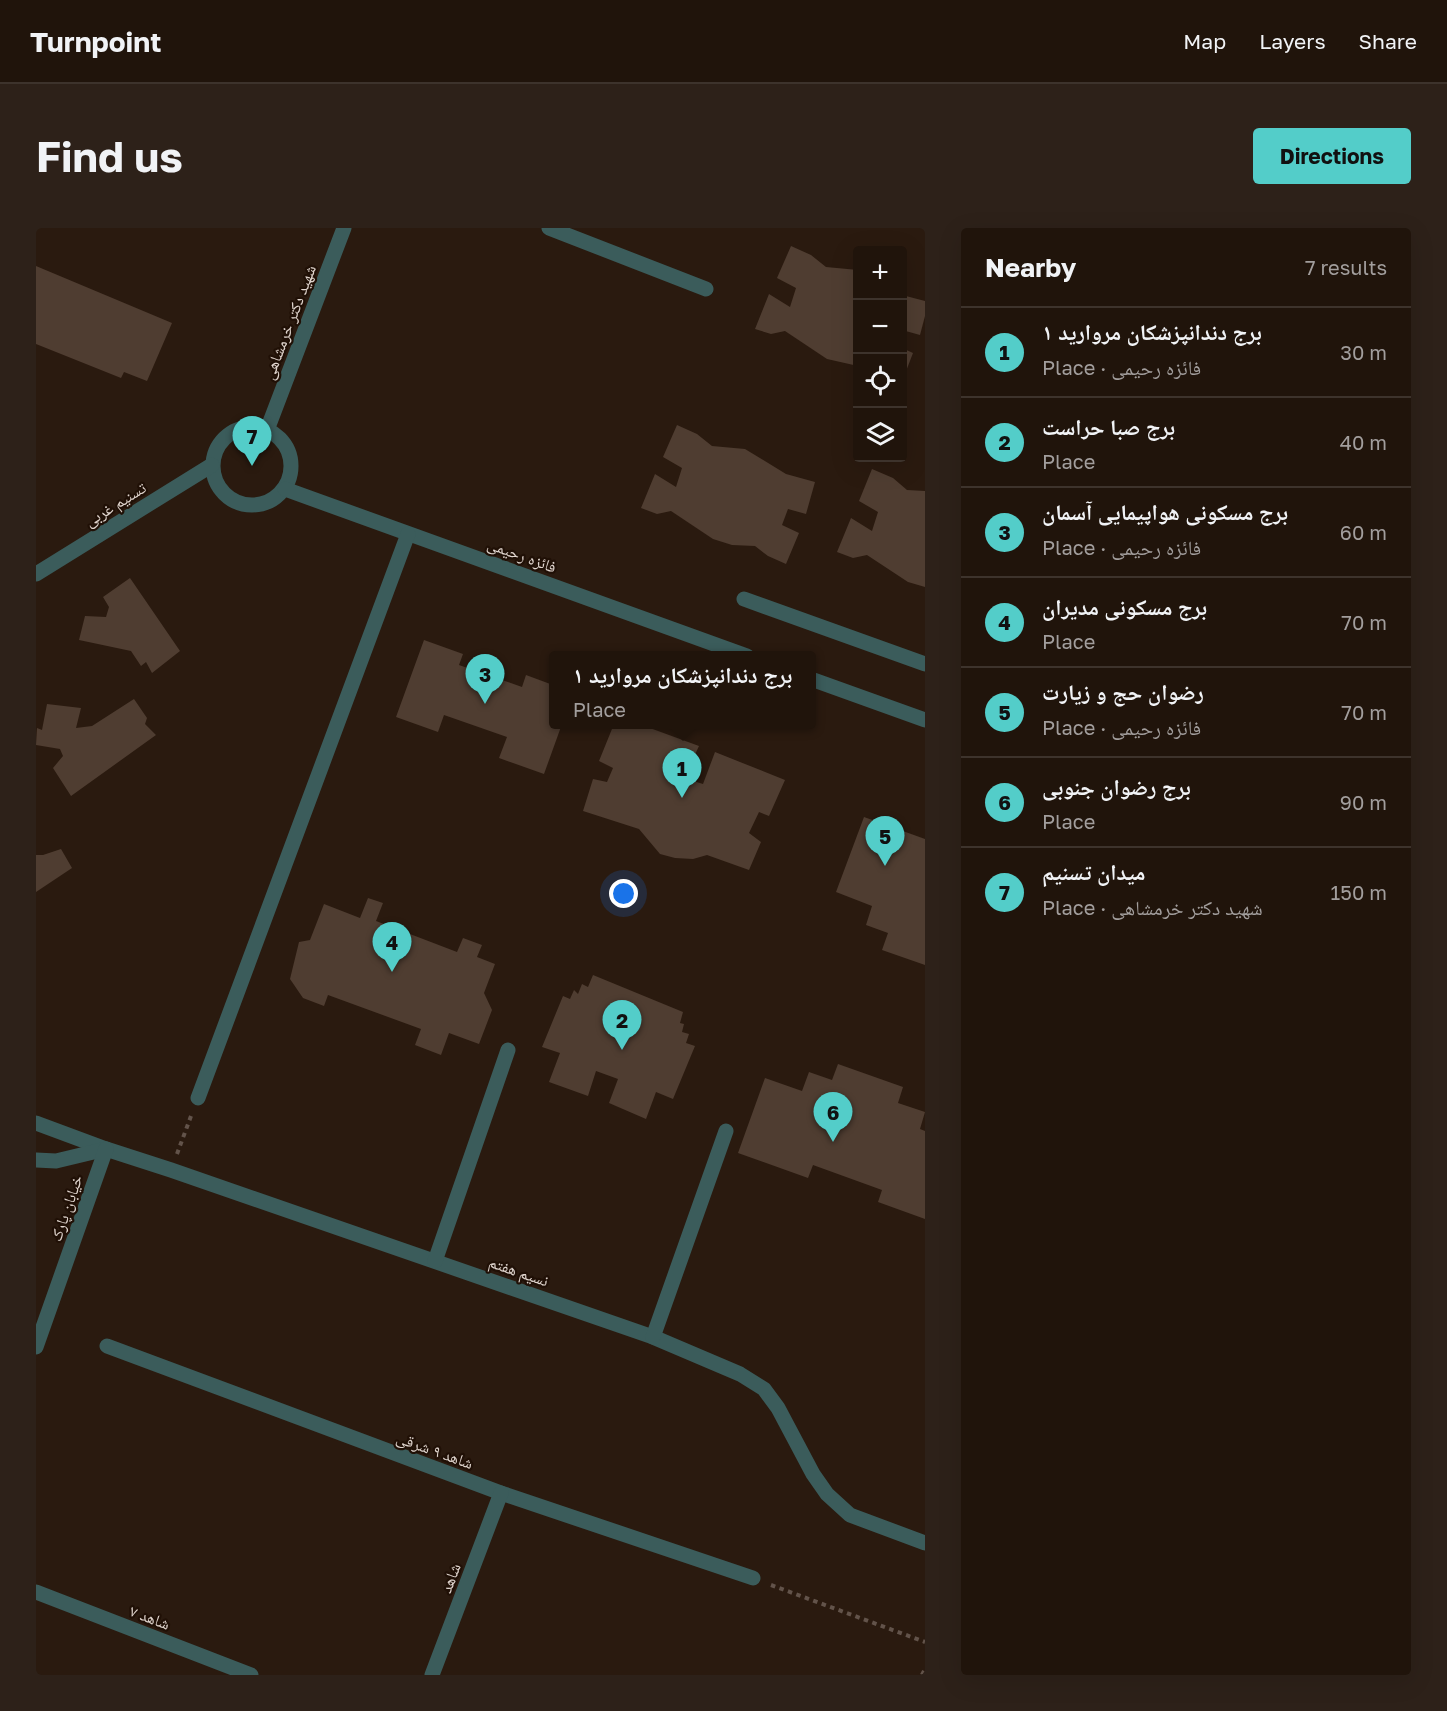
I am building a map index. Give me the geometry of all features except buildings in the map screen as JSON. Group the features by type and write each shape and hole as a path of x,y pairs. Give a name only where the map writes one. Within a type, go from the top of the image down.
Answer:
{"street":[{"name":"شهید دکتر خرمشاهی","path":"267,429 344,228"},
{"path":"549,228 706,289"},
{"path":"242,428 267,429 285,445 290,455 292,467 290,478 285,489 265,504 253,506 240,504 220,489 214,478 212,465 215,453 230,433 242,428"},
{"name":"تسنیم غربی","path":"36,574 212,465"},
{"name":"فائزه رحیمی","path":"285,489 733,651"},
{"path":"198,1098 408,534"},
{"path":"744,599 925,664"},
{"path":"816,681 925,720"},
{"path":"435,1261 508,1050"},
{"name":"نسیم هفتم","path":"36,1122 106,1149 653,1337 740,1374 764,1389 778,1408 813,1474 827,1494 850,1515 925,1543"},
{"path":"653,1337 726,1131"},
{"path":"36,1161 56,1161 106,1149"},
{"name":"خیابان پارک","path":"36,1347 106,1149"},
{"name":"شاهد ۹ شرقی","path":"107,1346 501,1493 753,1578"},
{"name":"شاهد","path":"432,1675 501,1493"},
{"name":"شاهد ۷","path":"36,1593 252,1675"}],"path":[{"path":"171,1170 198,1098"},
{"path":"753,1578 925,1642"},
{"path":"922,1675 925,1669"}],"place":[{"name":"میدان تسنیم","path":"252,466"},
{"name":"برج مسکونی هواپیمایی آسمان","path":"485,704"},
{"name":"برج دندانپزشکان مروارید ۱","path":"682,798"},
{"name":"رضوان حج و زیارت","path":"885,866"},
{"name":"برج مسکونی مدیران","path":"392,972"},
{"name":"برج صبا حراست","path":"622,1050"},
{"name":"برج رضوان جنوبی","path":"833,1142"}]}
